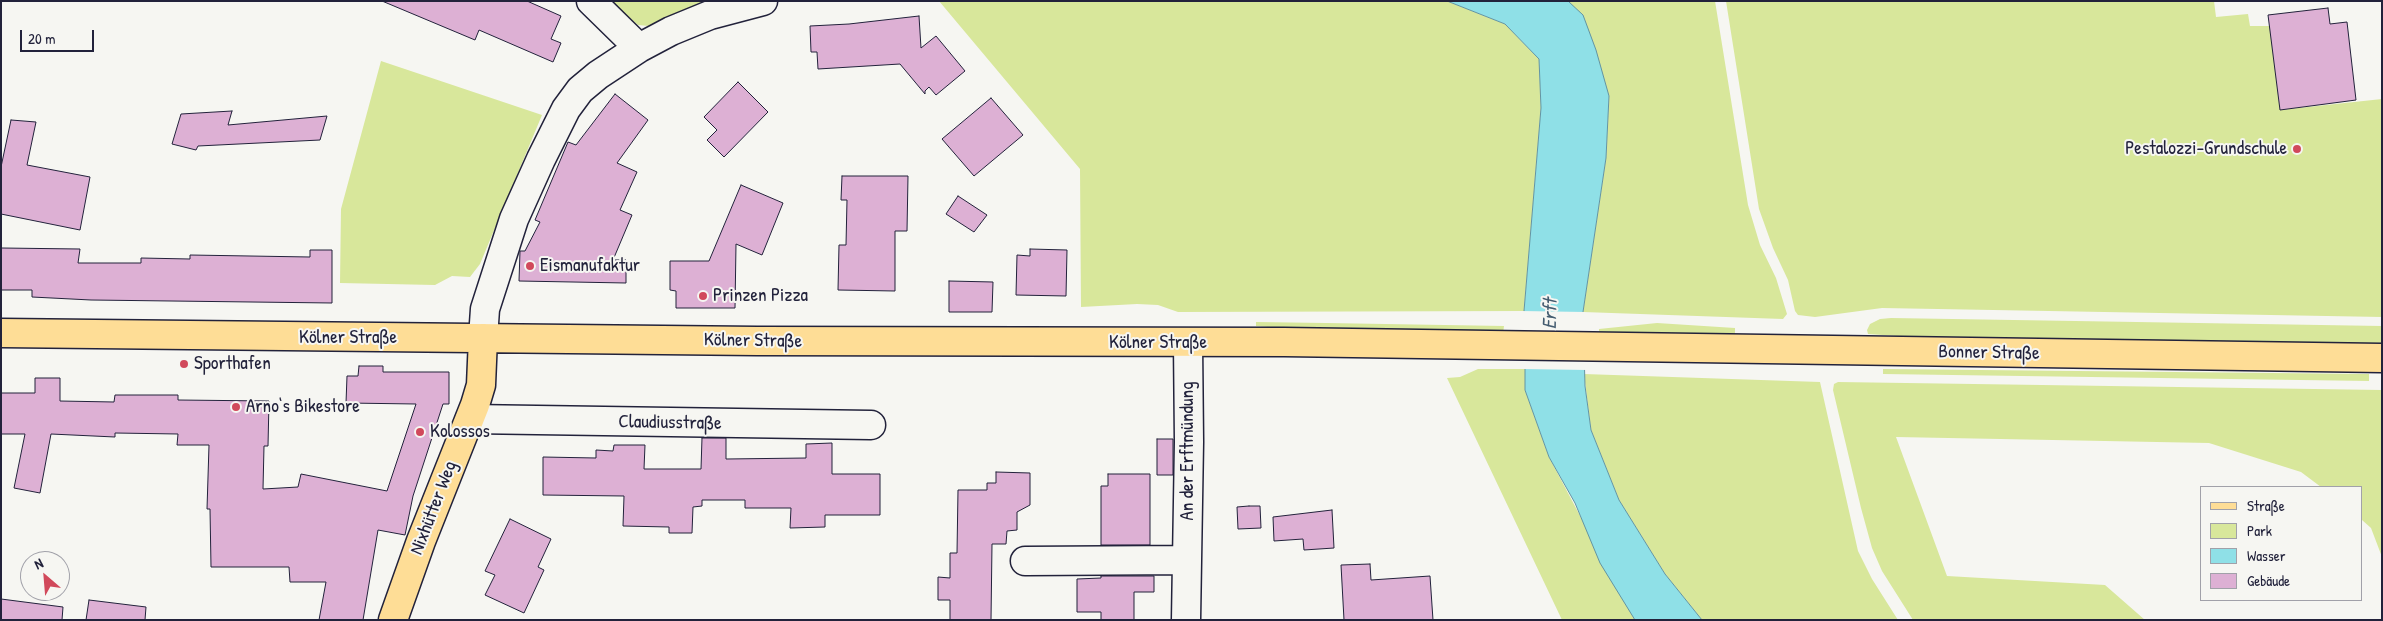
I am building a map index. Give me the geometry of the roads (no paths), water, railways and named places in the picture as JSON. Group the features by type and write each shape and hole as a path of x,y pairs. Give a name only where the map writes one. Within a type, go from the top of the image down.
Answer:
{"main road":[{"name":"Kölner Straße","path":"1,333 1597,347"},
{"name":"Nixhütter Weg","path":"393,620 421,542 470,419 481,385 483,338"},
{"name":"Bonner Straße","path":"1597,347 2382,358"}],"street":[{"path":"590,1 639,48"},
{"path":"483,338 485,309 514,219 566,109 580,90 598,75 639,48 671,31 710,15 764,1"},
{"name":"An der Erftmündung","path":"1186,620 1188,343"},
{"name":"Claudiusstraße","path":"470,419 488,421 871,425"},
{"path":"1025,561 1187,560"}],"water":[{"name":"Erft","path":"1447,1 1568,1 1583,15 1596,50 1609,96 1606,158 1583,312 1585,386 1591,430 1619,500 1665,574 1702,620 1635,620 1600,563 1575,503 1549,457 1525,390 1524,311 1541,108 1539,59 1505,24"}],"place":[{"name":"Pestalozzi-Grundschule","path":"2297,149"},
{"name":"Eismanufaktur","path":"530,266"},
{"name":"Prinzen Pizza","path":"703,296"},
{"name":"Sporthafen","path":"184,364"},
{"name":"Arno‘s Bikestore","path":"236,407"},
{"name":"Kolossos","path":"420,432"}]}
